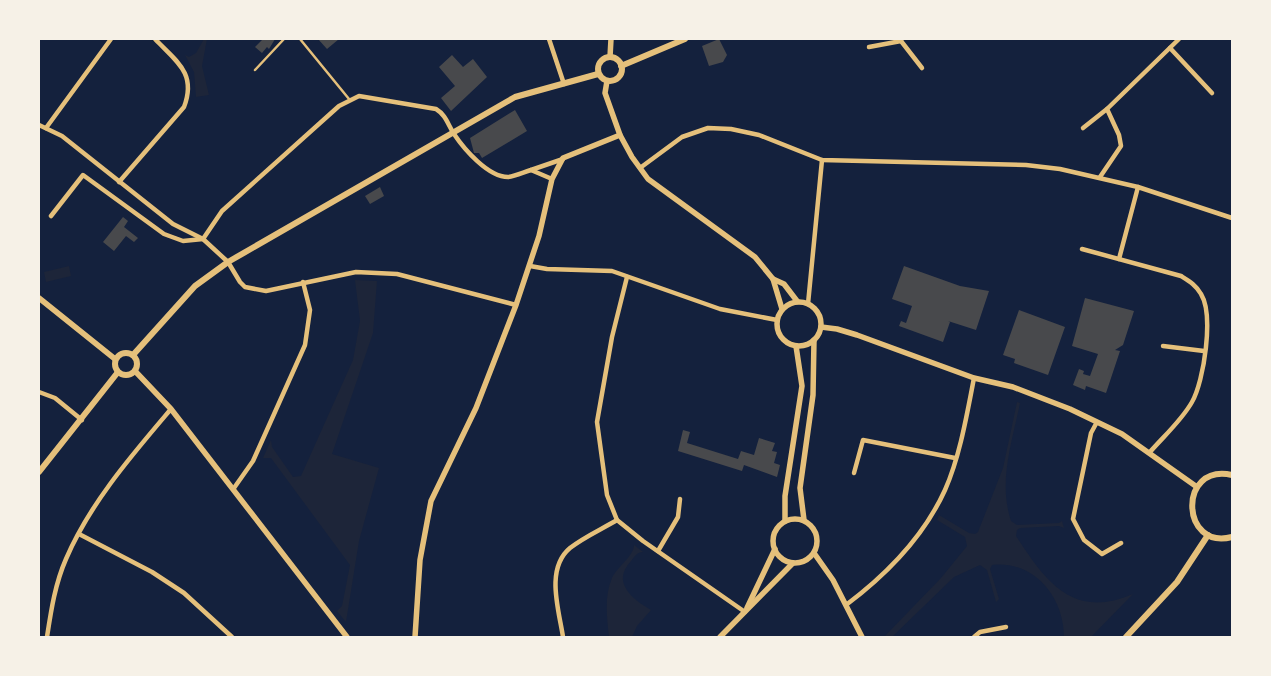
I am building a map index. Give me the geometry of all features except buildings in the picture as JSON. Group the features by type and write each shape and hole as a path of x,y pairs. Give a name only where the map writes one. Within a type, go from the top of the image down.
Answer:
{"main road":[{"path":"621,66 685,39"},
{"path":"610,57 617,60 621,66 618,78 607,81 598,74 600,62 610,57"},
{"path":"133,355 195,286 228,262 404,159 515,97 598,74"},
{"path":"123,353 133,355 137,361 135,371 125,376 118,372 114,366 115,359 123,353"},
{"path":"39,472 82,420 118,372"},
{"path":"1232,475 1215,475 1205,480 1192,497 1192,513 1199,528 1208,535 1217,538 1232,537"},
{"path":"1126,637 1177,582 1208,535"}],"street":[{"path":"46,128 111,39"},
{"path":"119,182 184,107 188,97 189,84 185,71 154,39"},
{"path":"549,39 564,84"},
{"path":"610,57 611,39"},
{"path":"1083,128 1107,109 1179,39"},
{"path":"869,47 901,40 922,68"},
{"path":"1170,48 1212,93"},
{"path":"607,81 605,93 620,135 632,158 648,179 755,257 773,279 782,309"},
{"path":"203,239 222,211 349,99 358,96 436,109 442,112 453,133 481,164 498,175 509,177 620,135"},
{"path":"1100,177 1121,146 1119,135 1107,109"},
{"path":"39,125 62,136 173,224 203,239 228,262 240,282 255,291 266,291 356,272 397,274 516,305"},
{"path":"640,168 682,137 708,128 731,129 759,135 822,160 1026,165 1100,177 1138,187 1232,218"},
{"path":"415,637 420,560 431,501 476,408 516,305 530,266 552,179 563,158"},
{"path":"808,304 822,160"},
{"path":"531,170 552,179"},
{"path":"51,216 83,175 164,234 183,241 203,239"},
{"path":"1119,259 1138,187"},
{"path":"1082,249 1181,276 1194,284 1202,294 1207,310 1200,384 1192,403 1150,452"},
{"path":"530,266 548,270 612,271 720,309 777,320"},
{"path":"627,277 612,337 597,422 607,495 617,520 745,612"},
{"path":"773,279 784,284 797,301 808,304 818,313 821,327 814,340 808,344 796,346 789,344 779,334 777,320 782,309 797,301"},
{"path":"234,488 253,461 305,345 310,310 303,282"},
{"path":"39,298 115,359"},
{"path":"821,327 837,329 857,335 974,378 1013,387 1097,422 1122,434 1150,452 1198,487"},
{"path":"804,520 800,488 814,395 814,340"},
{"path":"785,521 785,496 802,386 796,346"},
{"path":"1163,346 1204,350"},
{"path":"135,371 171,409 234,488 347,637"},
{"path":"846,605 893,563 918,535 932,515 946,488 974,378"},
{"path":"39,392 55,398 82,420"},
{"path":"47,637 54,594 66,559 79,534 100,498 171,409"},
{"path":"1097,422 1091,433 1073,520 1084,540 1102,554 1121,543"},
{"path":"854,473 863,440 955,458"},
{"path":"658,551 678,518 680,499"},
{"path":"791,519 804,520 810,524 817,534 818,541 814,554 805,561 793,563 782,559 775,549 773,536 785,521 791,519"},
{"path":"563,637 555,584 561,559 569,549 617,520"},
{"path":"79,534 152,572 184,593 232,637"},
{"path":"745,612 775,549"},
{"path":"814,554 833,580 862,637"},
{"path":"720,637 793,563"},
{"path":"974,637 980,632 1006,627"}],"lane":[{"path":"255,70 284,39"},
{"path":"300,39 349,99"}],"shaded area":[{"path":"204,39 207,39 202,66 209,95 196,97 194,72 185,55 189,57 196,53"},
{"path":"69,266 71,276 46,282 44,272"},
{"path":"355,280 377,281 373,333 332,454 379,468 359,541 346,622 337,611 342,606 350,565 271,458 263,458 271,440 272,447 293,477 301,476 353,360 360,321"},
{"path":"1017,402 1020,403 1010,447 1006,477 1007,506 1011,521 1017,525 1059,523 1062,521 1064,528 1059,526 1020,528 1017,530 1016,536 1038,568 1063,592 1078,599 1094,602 1112,601 1133,594 1091,637 1064,637 1063,623 1053,596 1034,575 1007,565 992,565 990,569 999,599 996,602 987,570 980,565 954,577 892,637 884,637 941,578 967,546 965,537 937,520 939,515 969,533 975,534 978,532 1003,468"},
{"path":"634,545 643,552 636,555 625,569 624,583 626,589 637,601 651,610 637,626 632,637 609,637 607,607 609,585 614,574 631,553"}]}
